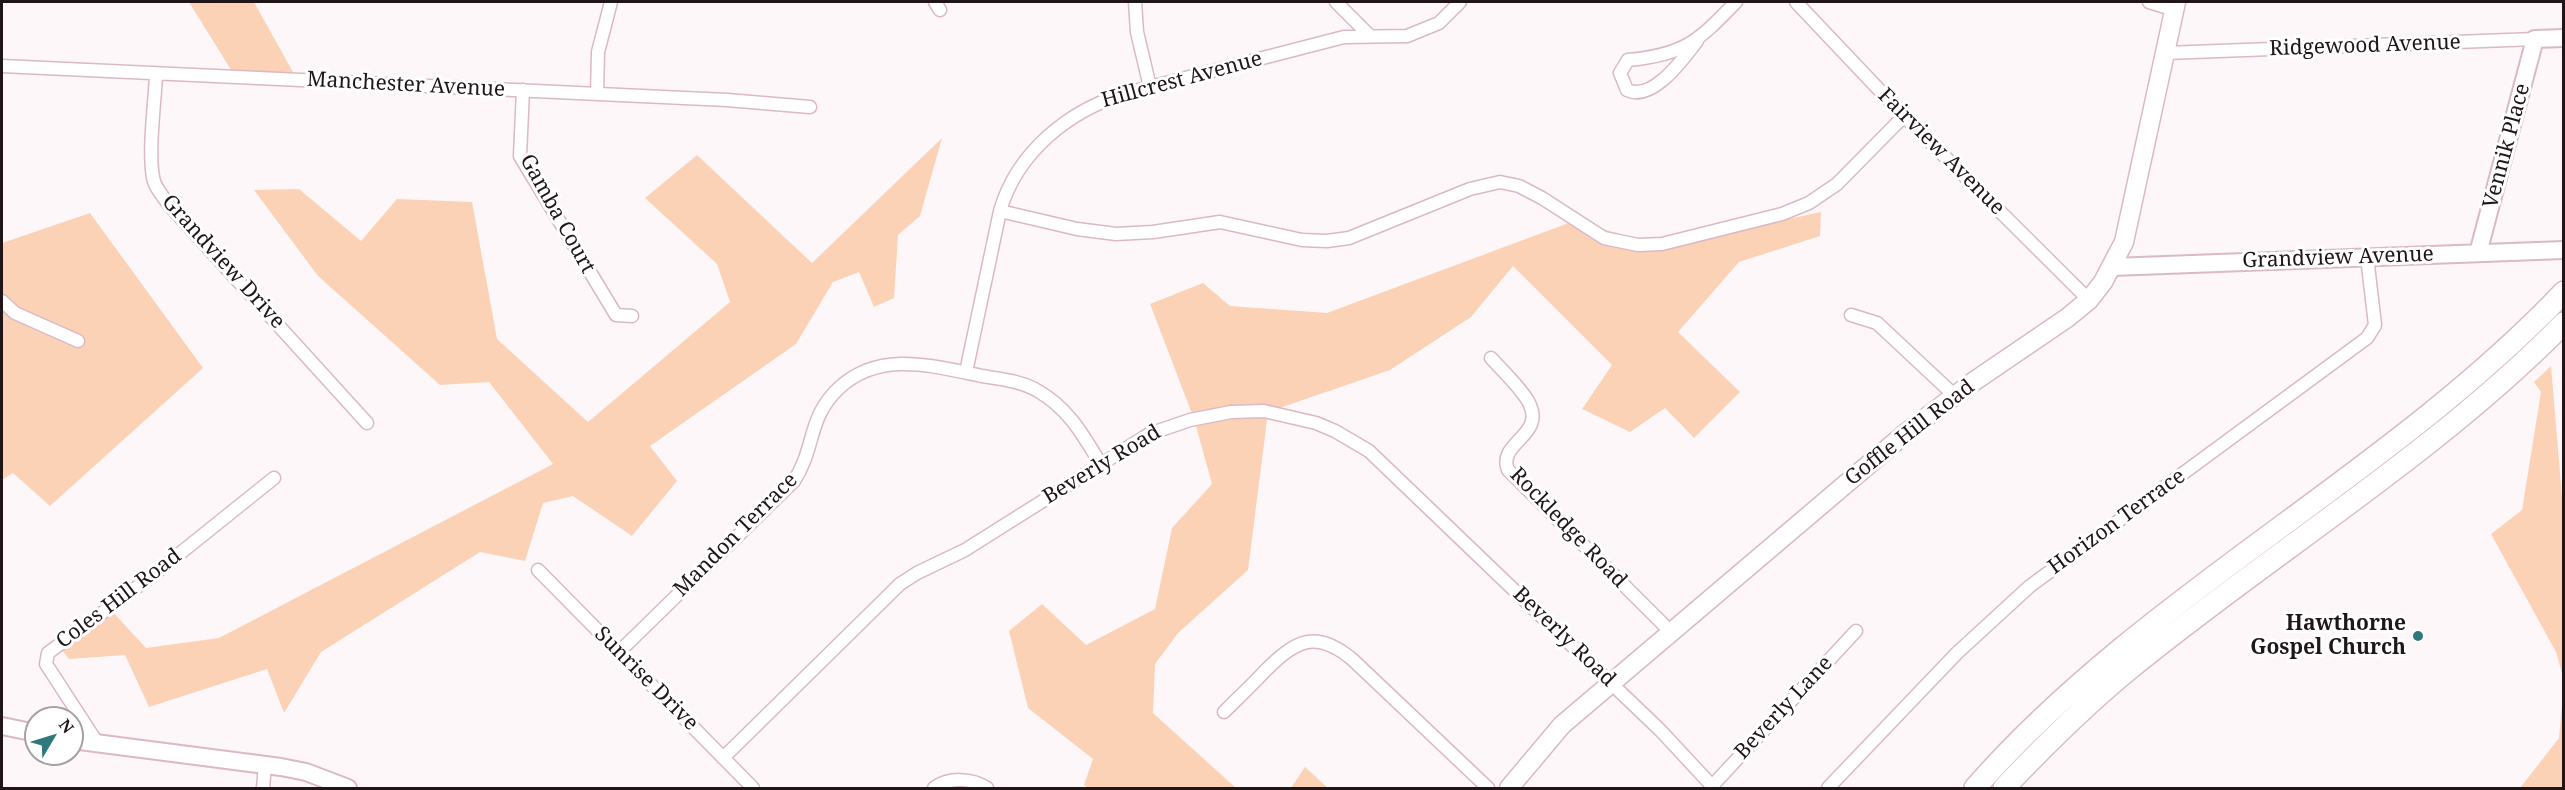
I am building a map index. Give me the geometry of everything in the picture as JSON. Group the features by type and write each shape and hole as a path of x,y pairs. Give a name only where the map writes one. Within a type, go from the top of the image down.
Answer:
{"highway":[{"path":"1974,789 2030,730 2115,653 2424,418 2502,352 2564,292"},
{"path":"2004,789 2072,720 2128,670 2459,418 2517,368 2564,323"}],"main road":[{"name":"Goffle Hill Road","path":"1509,789 1562,725 1907,432 2089,300 2112,267 2127,231 2176,6"}],"street":[{"path":"597,94 598,52 611,2"},
{"path":"1135,2 1137,32 1150,87"},
{"path":"1336,2 1370,36"},
{"name":"Hillcrest Avenue","path":"966,372 1000,212 1015,172 1042,142 1076,115 1096,103 1150,87 1344,37 1393,38 1420,32 1438,23 1460,2"},
{"path":"1697,41 1673,53 1628,60 1620,73 1627,90 1635,93 1644,92 1657,84 1674,69 1697,41 1736,2"},
{"name":"Fairview Avenue","path":"1796,2 1904,116 2089,300"},
{"path":"2149,2 2176,6"},
{"name":"Ridgewood Avenue","path":"2166,53 2564,38"},
{"name":"Vennik Place","path":"2478,253 2535,39"},
{"name":"Manchester Avenue","path":"2,66 523,90 810,107"},
{"name":"Grandview Drive","path":"156,74 152,159 156,185 169,205 367,423"},
{"name":"Gamba Court","path":"523,90 520,156 616,315 632,316"},
{"path":"1000,212 1077,229 1116,234 1153,232 1220,222 1302,240 1327,241 1349,238 1470,189 1500,182 1519,186 1542,198 1604,238 1638,245 1662,244 1782,214 1809,203 1837,184 1904,116"},
{"name":"Grandview Avenue","path":"2112,267 2564,250"},
{"name":"Horizon Terrace","path":"1828,789 1957,653 2030,586 2367,338 2375,325 2367,257"},
{"path":"2,301 15,313 78,340"},
{"path":"1851,315 1877,323 1954,396"},
{"name":"Rockledge Road","path":"1491,358 1527,399 1533,414 1528,432 1508,454 1506,461 1508,470 1671,632"},
{"name":"Mandon Terrace","path":"619,652 794,481 809,453 818,414 838,389 869,369 917,362 1015,382 1040,392 1071,418 1100,463"},
{"name":"Beverly Road","path":"723,758 900,584 917,573 965,550 1130,444 1169,426 1231,412 1251,411 1283,414 1335,431 1354,440 1384,464 1675,745 1713,787"},
{"name":"Coles Hill Road","path":"98,744 46,664 48,653 148,579 274,478"},
{"name":"Sunrise Drive","path":"538,570 753,789"},
{"name":"Beverly Lane","path":"1713,787 1856,631"},
{"path":"1224,712 1287,650 1302,642 1328,643 1353,660 1488,789"},
{"path":"2,726 24,731"},
{"path":"84,742 265,764 306,772 348,789"},
{"path":"263,789 265,764"},
{"path":"934,789 939,785 962,780 973,782 987,789"}],"shaded area":[{"path":"189,2 254,2 298,81 236,78"},
{"path":"942,138 920,216 898,235 894,298 874,307 859,272 833,282 796,344 650,446 677,481 632,536 573,496 543,503 525,561 480,552 321,652 284,713 267,669 149,707 125,655 69,659 57,644 109,608 146,648 219,638 553,464 489,382 440,385 318,276 254,190 299,189 361,241 397,199 472,202 497,339 588,422 730,302 717,264 645,198 697,155 812,263"},
{"path":"1821,212 1820,236 1739,262 1678,332 1740,392 1694,438 1665,408 1630,432 1582,409 1612,365 1513,266 1471,317 1390,370 1268,412 1248,570 1178,633 1155,664 1153,713 1236,788 1088,788 1084,785 1093,759 1028,708 1009,631 1042,604 1086,645 1155,609 1172,528 1212,484 1194,419 1150,304 1203,283 1230,306 1327,313 1574,221 1663,246"},
{"path":"90,213 203,368 50,506 13,473 2,480 2,243"},
{"path":"2551,366 2564,520 2563,677 2556,652 2491,534 2522,510 2541,392 2534,382"},
{"path":"2563,693 2563,788 2520,788 2559,738"},
{"path":"1305,767 1328,788 1291,788"}],"place":[{"name":"Hawthorne Gospel Church","path":"2418,636"}]}
